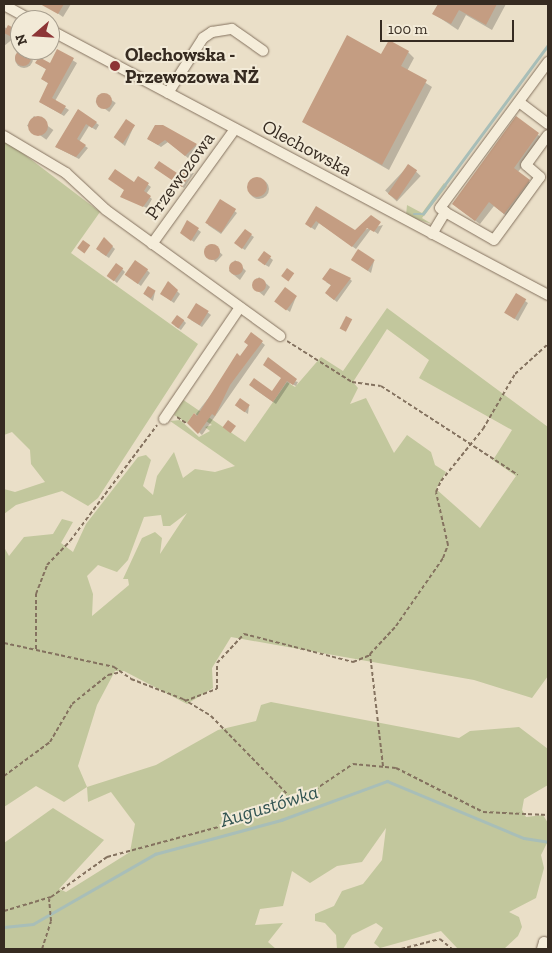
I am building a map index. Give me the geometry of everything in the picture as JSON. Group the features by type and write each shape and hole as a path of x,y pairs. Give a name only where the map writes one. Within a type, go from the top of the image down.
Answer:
{"street":[{"path":"168,93 203,38 212,32 232,29 263,50"},
{"name":"Olechowska","path":"60,35 548,295"},
{"path":"548,62 440,208 494,240 540,177 526,165 548,135"},
{"path":"519,102 548,124"},
{"name":"Przewozowa","path":"152,244 235,129"},
{"name":"Przewozowa","path":"4,136 66,173 106,210 280,336"},
{"path":"432,234 445,212"},
{"path":"167,415 240,307"},
{"path":"542,949 544,942 548,943"}],"path":[{"path":"280,336 352,382 382,386 518,475"},
{"path":"184,700 217,689 217,664 244,634 353,662 370,654 396,626 443,558 447,532 436,492 471,445 514,374 548,344"},
{"path":"36,650 36,594 46,565 167,415 186,424"},
{"path":"4,643 114,667 184,700 210,716 292,798"},
{"path":"370,654 384,767"},
{"path":"4,776 50,742 72,704 108,675 122,672"},
{"path":"4,911 49,898 107,857 230,824 292,798 311,793 353,764 384,767 408,773 483,812 548,816"},
{"path":"42,949 51,921 49,898"},
{"path":"401,949 440,939 452,949"}],"green space":[{"path":"4,139 100,212 71,253 198,344 98,498 88,506 62,491 16,505 4,514 4,489 15,492 45,482 31,464 30,450 12,432 4,435"},
{"path":"444,183 447,186 422,218 432,224 406,216 407,205 422,213"},
{"path":"387,308 548,427 548,676 532,698 474,680 231,637 212,668 213,688 187,704 124,671 115,671 97,705 78,766 87,787 64,802 36,786 4,807 4,547 9,556 24,537 53,534 62,519 73,522 61,543 73,552 86,524 138,457 146,455 151,460 143,486 153,495 157,476 174,452 183,478 195,469 215,472 235,466 170,421 180,420 199,437 210,431 205,427 212,425 194,413 187,423 174,415 182,399 245,442 287,382 295,387 321,357 343,371","holes":["387,329 429,360 419,378 512,430 493,460 516,476 480,528 436,489 446,472 435,465 431,452 407,435 394,453 366,398 350,404 358,388 353,382","187,513 160,554 162,538 155,532 142,538 123,579 128,579 129,585 92,616 93,594 87,576 98,565 117,572 128,560 144,517 161,515 163,526 170,526"]},
{"path":"271,702 459,738 470,731 519,727 548,749 548,785 524,799 522,810 526,817 543,815 548,823 548,841 541,855 544,868 536,898 509,912 519,917 522,927 518,936 504,949 458,949 441,931 380,948 374,943 383,928 376,923 352,935 343,949 337,949 336,935 325,923 315,921 315,914 334,906 342,891 363,884 382,860 386,828 362,862 337,866 310,883 292,871 283,906 260,909 255,925 283,923 268,942 276,949 4,949 4,843 53,808 104,840 59,889 66,892 130,852 135,824 111,792 88,802 87,787 156,765 218,730 256,721 261,705"}],"building":[{"path":"40,4 64,4 60,11 51,10"},
{"path":"438,4 497,4 486,25 459,10 451,24 432,14"},
{"path":"8,25 10,26 10,36 4,33"},
{"path":"347,35 381,54 389,40 409,51 401,66 427,80 382,165 302,122"},
{"path":"60,51 74,58 52,98 66,106 61,114 39,102 48,83 41,79 46,69 35,63 37,60 44,60 50,63 52,60 60,60"},
{"path":"31,60 26,66 20,66 15,61"},
{"path":"104,93 110,95 112,101 110,107 104,109 98,107 96,101 98,95"},
{"path":"78,109 97,122 92,128 86,124 77,139 86,145 76,157 55,147"},
{"path":"34,116 42,116 48,122 48,130 42,136 34,136 28,130 28,122"},
{"path":"516,116 539,133 514,168 530,180 504,214 489,202 475,221 452,204"},
{"path":"126,119 135,125 123,143 114,137"},
{"path":"155,125 163,125 197,144 185,156 165,140 158,145 147,139"},
{"path":"159,161 177,173 185,165 193,170 182,187 154,168"},
{"path":"408,164 417,170 397,200 388,194"},
{"path":"115,169 134,182 138,176 149,183 144,191 151,196 143,207 120,197 124,190 108,179"},
{"path":"257,177 264,180 267,187 264,194 257,197 250,194 247,187 250,180"},
{"path":"220,199 236,209 221,233 205,223"},
{"path":"316,206 355,230 371,215 381,222 374,232 367,228 352,247 316,221 311,228 305,224"},
{"path":"187,220 199,228 191,241 180,233"},
{"path":"245,229 252,234 242,249 234,243"},
{"path":"104,237 113,246 106,256 96,249"},
{"path":"83,240 90,245 84,253 77,248"},
{"path":"212,244 220,252 212,260 204,252"},
{"path":"358,249 375,260 368,271 351,260"},
{"path":"264,251 271,256 265,265 258,260"},
{"path":"135,260 148,269 138,284 125,275"},
{"path":"233,261 239,261 243,268 239,275 233,275 229,271 229,265"},
{"path":"116,263 123,268 114,281 107,276"},
{"path":"287,268 294,273 288,281 281,276"},
{"path":"330,268 351,278 334,300 325,293 331,285 322,279"},
{"path":"256,278 262,278 266,285 262,292 256,292 252,288 252,282"},
{"path":"168,281 178,290 171,301 160,294"},
{"path":"148,286 156,291 151,298 143,294"},
{"path":"285,287 297,296 286,310 274,301"},
{"path":"516,293 526,299 514,319 504,313"},
{"path":"196,303 209,311 200,325 187,317"},
{"path":"177,315 184,320 178,328 171,323"},
{"path":"346,316 352,319 346,332 340,328"},
{"path":"251,332 263,341 230,385 215,416 212,414 198,434 187,423 194,413 197,416 237,353 240,356 248,345 244,342"},
{"path":"268,357 297,379 293,385 287,381 273,402 249,385 254,378 272,391 281,378 263,365"},
{"path":"240,398 250,405 245,412 235,405"},
{"path":"228,420 236,426 231,433 223,427"}],"waterway":[{"path":"414,214 423,214 548,45"},
{"name":"Augustówka","path":"4,927 33,924 155,854 281,820 387,781 524,838 548,842"}],"place":[{"name":"Olechowska - Przewozowa NŻ","path":"115,66"}]}
